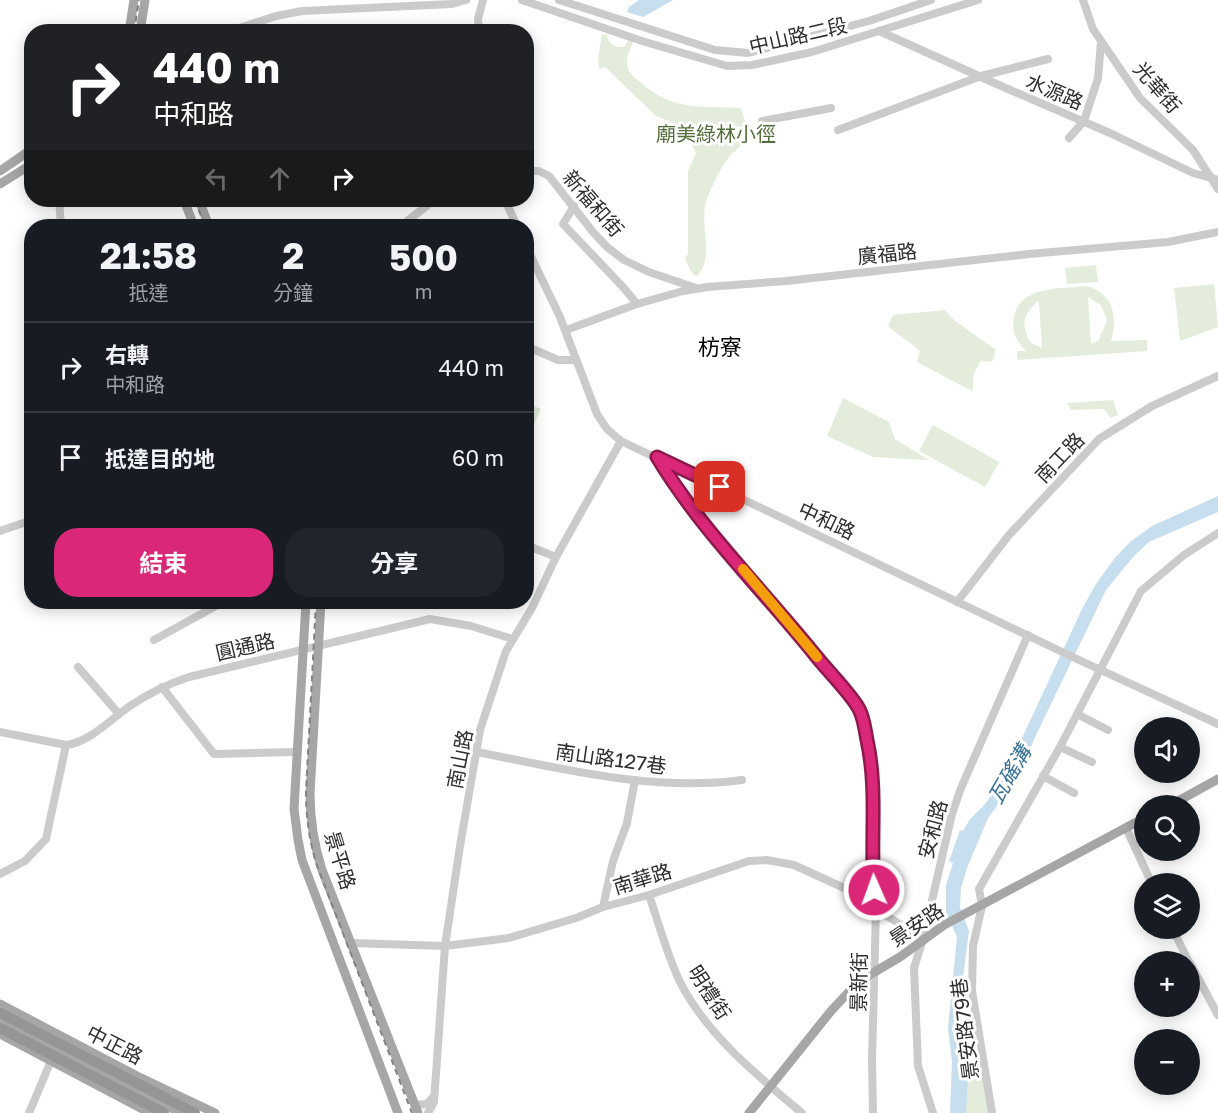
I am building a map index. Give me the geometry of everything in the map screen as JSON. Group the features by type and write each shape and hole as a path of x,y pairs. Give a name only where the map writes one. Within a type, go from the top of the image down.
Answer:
{"highway":[{"path":"0,1013 195,1113"},
{"path":"0,1028 164,1113"}],"main road":[{"path":"130,24 134,0"},
{"path":"141,24 145,0"},
{"path":"0,171 24,155"},
{"path":"0,184 24,169"},
{"name":"景平路","path":"306,609 295,817 302,860 398,1113"},
{"name":"景平路","path":"321,609 310,817 322,870 417,1109"},
{"path":"1189,795 1218,779"},
{"name":"景安路","path":"749,1113 838,1004 860,981 900,957 944,925 1134,824"},
{"name":"中正路","path":"0,1004 215,1113"},
{"name":"中正路","path":"0,1021 181,1113"},
{"path":"0,1034 150,1113"}],"street":[{"path":"252,24 302,11 452,4 466,0"},
{"path":"478,24 483,0"},
{"name":"中山路二段","path":"522,0 727,66 752,65 812,52 978,0"},
{"path":"550,0 552,11"},
{"name":"中山路二段","path":"559,0 716,50 748,53 869,21 932,0"},
{"name":"光華街","path":"1083,0 1093,29 1140,98 1193,150 1214,179 1218,189"},
{"name":"水源路","path":"879,30 1193,173 1214,179"},
{"path":"1069,138 1084,122 1098,78 1101,42"},
{"path":"838,130 981,76 1048,59"},
{"path":"762,121 831,108"},
{"name":"新福和街","path":"534,172 544,173 574,206 593,232 624,260 649,272 700,289"},
{"path":"574,206 562,224 637,304"},
{"path":"410,219 425,207"},
{"name":"廣福路","path":"566,330 637,304 683,291 1029,254 1168,242 1218,232"},
{"name":"中和路","path":"534,263 566,330 597,414 607,429 621,441 1217,726"},
{"path":"534,350 558,360 576,360"},
{"name":"南工路","path":"957,602 1008,535 1099,439 1152,406 1218,376"},
{"name":"南山路","path":"534,604 556,557 621,441"},
{"name":"景新街","path":"657,457 675,486 716,539 859,708 874,782 873,870 876,909 873,1113"},
{"path":"0,531 24,523"},
{"name":"景安路79巷","path":"992,1113 972,991 973,946 982,906 979,889 1060,747 1141,591 1184,555 1218,532"},
{"path":"534,548 556,557"},
{"path":"154,640 210,609"},
{"name":"南山路","path":"428,1113 435,1095 445,946 480,730 513,639 531,609"},
{"name":"圓通路","path":"66,745 77,744 162,687 189,676 319,645 429,619 471,626 513,639"},
{"name":"安和路","path":"933,1113 918,1066 914,968 961,788 1028,635"},
{"path":"78,667 119,714"},
{"path":"162,687 214,754 297,752"},
{"path":"1077,714 1108,730"},
{"path":"0,732 66,745 46,839 25,861 0,874"},
{"path":"1060,747 1092,762"},
{"name":"南山路127巷","path":"477,752 635,780 681,784 715,784 742,780"},
{"path":"1043,776 1074,793"},
{"path":"603,907 613,861 627,823 635,780"},
{"path":"1126,828 1147,873"},
{"name":"南華路","path":"352,943 445,946 509,938 576,918 603,907 649,895 749,861 767,860 794,865 866,898 876,909 923,939"},
{"name":"明禮街","path":"649,895 675,970 694,1004 719,1036 771,1087 802,1113"},
{"path":"1200,982 1218,1015"},
{"path":"29,1113 62,1037"},
{"path":"417,1109 428,1103 435,1095"}],"green space":[{"name":"廟美綠林小徑","path":"602,34 607,35 610,43 618,47 624,47 628,41 633,42 627,58 629,70 640,82 663,98 700,107 741,108 750,138 726,161 706,202 704,211 705,261 696,277 685,258 688,254 688,171 696,153 682,126 656,116 605,67 599,69 598,59"},
{"path":"1096,265 1098,282 1067,284 1065,268"},
{"path":"1214,284 1218,327 1180,341 1174,288"},
{"path":"1086,286 1103,294 1112,307 1114,324 1111,341 1147,340 1147,351 1017,360 1017,351 1026,351 1017,339 1013,322 1018,307 1024,299 1043,291","holes":["1088,297 1101,305 1107,320 1099,340 1091,344","1039,302 1042,348 1031,343 1024,326 1026,316"]},
{"path":"945,310 954,320 996,350 992,362 981,361 973,375 972,391 917,362 920,351 888,326 893,315"},
{"path":"843,398 889,422 895,439 929,460 873,457 827,436"},
{"path":"1113,400 1118,415 1110,418 1104,409 1071,410 1067,403"},
{"path":"534,406 541,409 534,424"},
{"path":"933,425 999,462 985,487 919,451"},
{"path":"979,1049 988,1113 964,1113 961,1050"}],"water":[{"path":"639,0 673,0 643,17 627,12 629,7"},
{"name":"瓦磘溝","path":"1218,496 1218,512 1149,542 1133,557 1106,590 1036,735 1018,778 988,818 961,888 960,907 969,931 960,1001 961,1039 968,1076 966,1113 950,1113 952,1062 948,1028 957,937 946,912 946,885 953,863 949,861 960,830 963,831 1000,783 1082,609 1114,559 1130,542 1152,526"}],"railway":[{"path":"135,24 139,0"},
{"path":"198,207 202,219"},
{"path":"316,609 306,791 310,836 316,863 412,1113"}],"slow traffic":[{"path":"743,569 817,657"}],"district":[{"name":"枋寮","path":"720,346"}],"route":[{"path":"720,487 657,457 675,486 716,539 774,604 859,708 874,782 874,890"}]}
